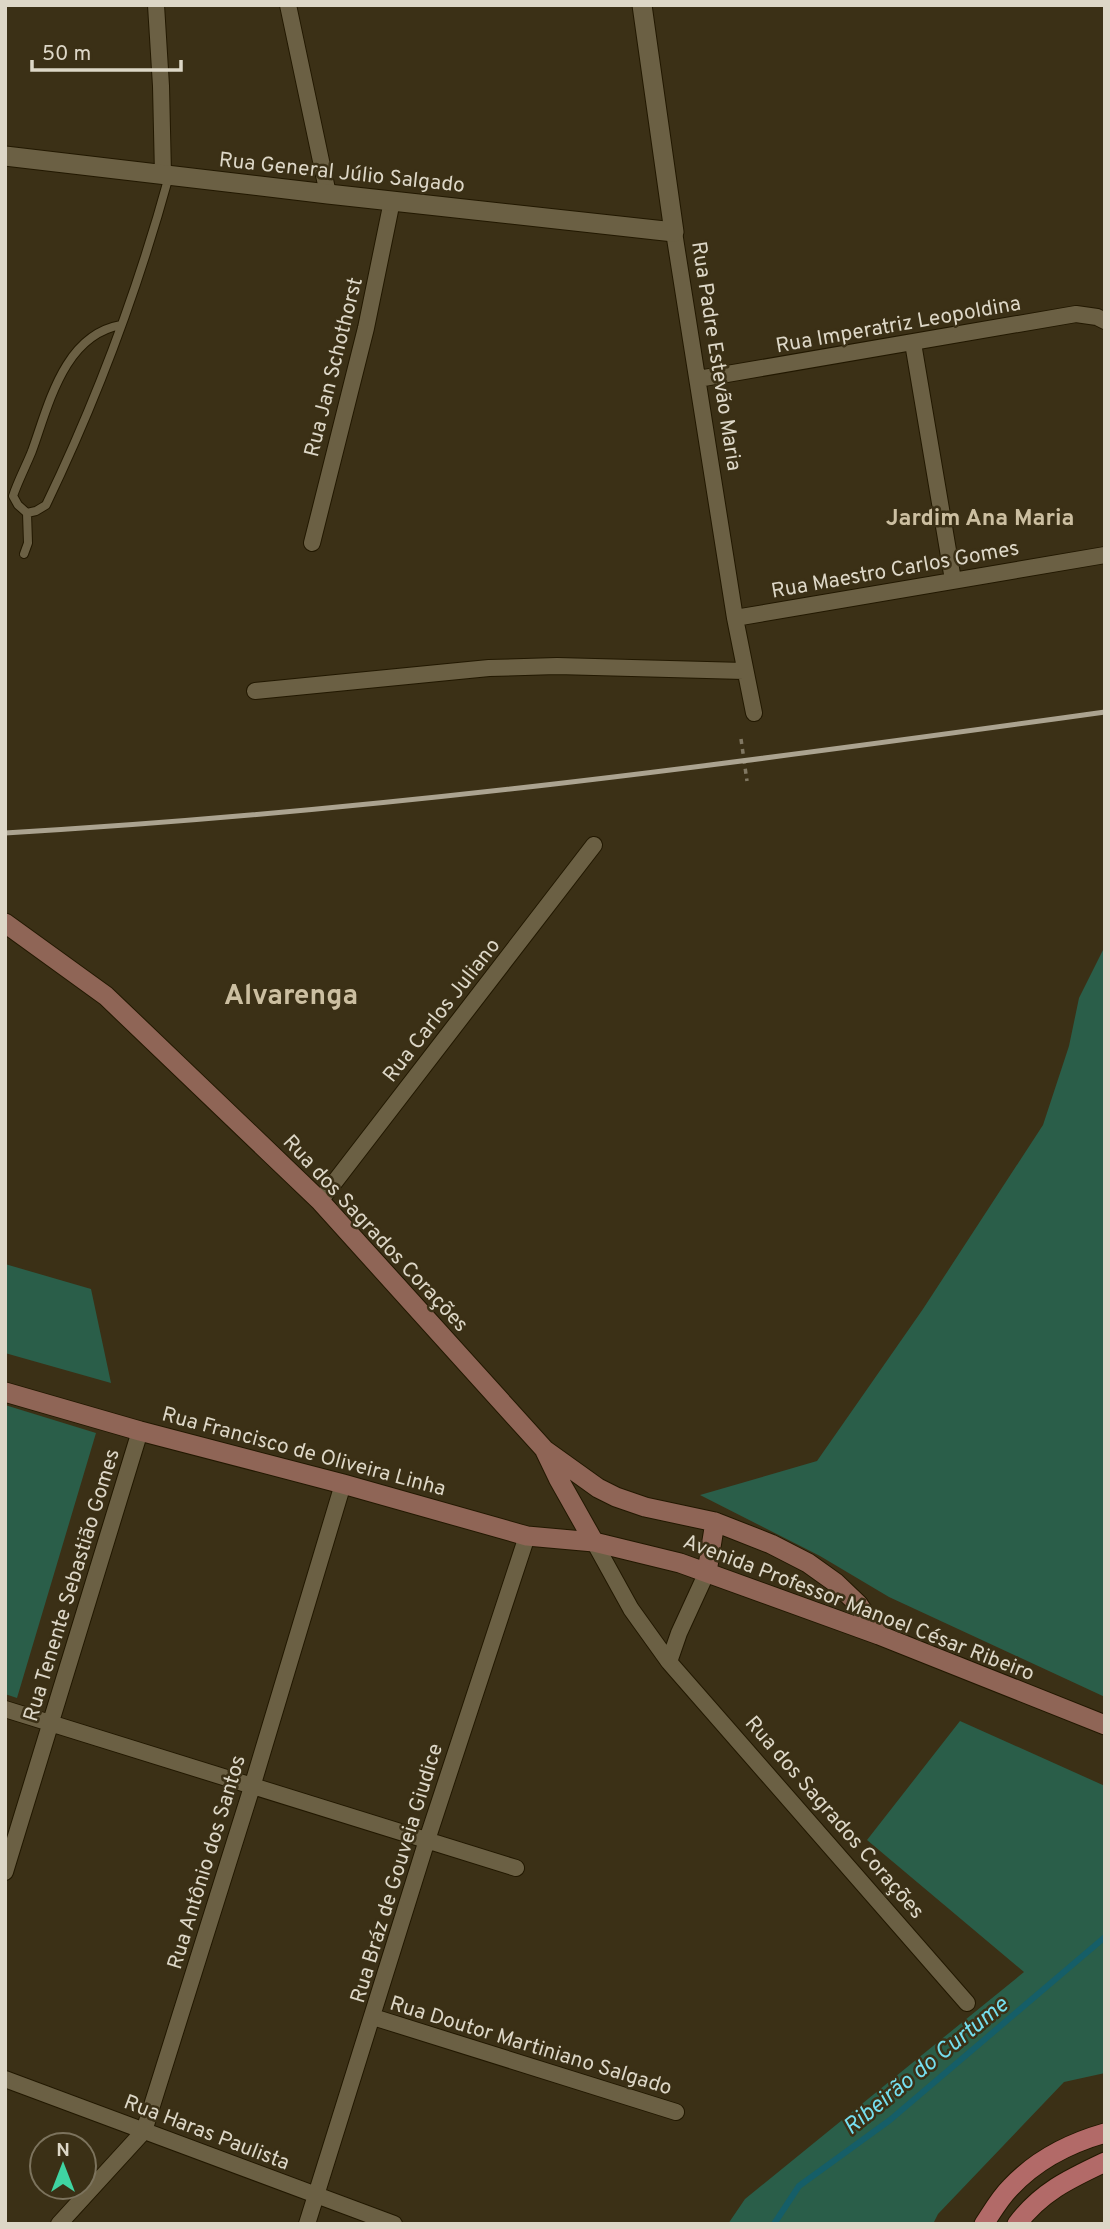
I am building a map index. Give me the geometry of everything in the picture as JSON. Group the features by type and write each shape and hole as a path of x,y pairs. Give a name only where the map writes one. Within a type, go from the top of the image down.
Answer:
{"main road":[{"name":"Rua dos Sagrados Corações","path":"5,923 106,996 320,1201 545,1450"},
{"name":"Rua Francisco de Oliveira Linha","path":"5,1392 527,1536 594,1542"},
{"path":"545,1450 598,1488 617,1497 645,1507 715,1522 771,1544 808,1563 858,1604 879,1635"},
{"path":"545,1450 594,1542"},
{"path":"707,1572 715,1522"},
{"name":"Avenida Professor Manoel César Ribeiro","path":"594,1542 707,1572 879,1635 1105,1725"},
{"path":"984,2224 1010,2188 1050,2156 1087,2138 1105,2133"},
{"path":"1017,2224 1029,2208 1061,2182 1105,2162"}],"street":[{"path":"156,5 166,175"},
{"path":"288,5 328,194"},
{"name":"Rua Padre Estevão Maria","path":"642,5 674,232 735,618 754,713"},
{"name":"Rua General Júlio Salgado","path":"5,156 674,232"},
{"name":"Rua Jan Schothorst","path":"312,543 366,328 392,201"},
{"name":"Rua Imperatriz Leopoldina","path":"698,379 1076,314 1105,321"},
{"path":"913,343 953,580"},
{"name":"Rua Maestro Carlos Gomes","path":"735,618 1105,555"},
{"path":"255,691 489,668 557,666 744,671"},
{"name":"Rua Carlos Juliano","path":"320,1201 594,845"},
{"name":"Rua Tenente Sebastião Gomes","path":"5,1872 140,1431"},
{"name":"Rua Antônio dos Santos","path":"59,2224 144,2131 343,1484"},
{"name":"Rua Bráz de Gouveia Giudice","path":"307,2224 426,1840 527,1536"},
{"name":"Rua dos Sagrados Corações","path":"594,1542 631,1609 670,1662 967,2003"},
{"path":"670,1662 679,1633 707,1572"},
{"path":"5,1709 516,1868"},
{"name":"Rua Doutor Martiniano Salgado","path":"373,2017 676,2112"},
{"name":"Rua Haras Paulista","path":"5,2079 394,2224"}],"lane":[{"path":"27,513 46,505 85,422 155,228 166,175"},
{"path":"24,554 28,543 27,513 13,496 59,381 71,357 94,334 108,327 121,325"}],"path":[{"path":"740,739 747,781"}],"green space":[{"path":"1105,946 1105,1697 889,1597 820,1556 700,1495 817,1461 923,1309 1043,1125 1069,1046 1079,998"},
{"path":"5,1264 91,1289 111,1383 5,1353"},
{"path":"5,1405 96,1433 17,1698 5,1694"},
{"path":"960,1721 1105,1786 1105,2073 1064,2082 938,2214 933,2224 728,2224 745,2199 1024,1972 867,1840"}],"waterway":[{"name":"Ribeirão do Curtume","path":"774,2224 799,2186 890,2120 1105,1937"}],"railway":[{"path":"5,833 281,812 556,784 1105,712"}],"district":[{"name":"Jardim Ana Maria","path":"980,517"},
{"name":"Alvarenga","path":"291,994"}]}
